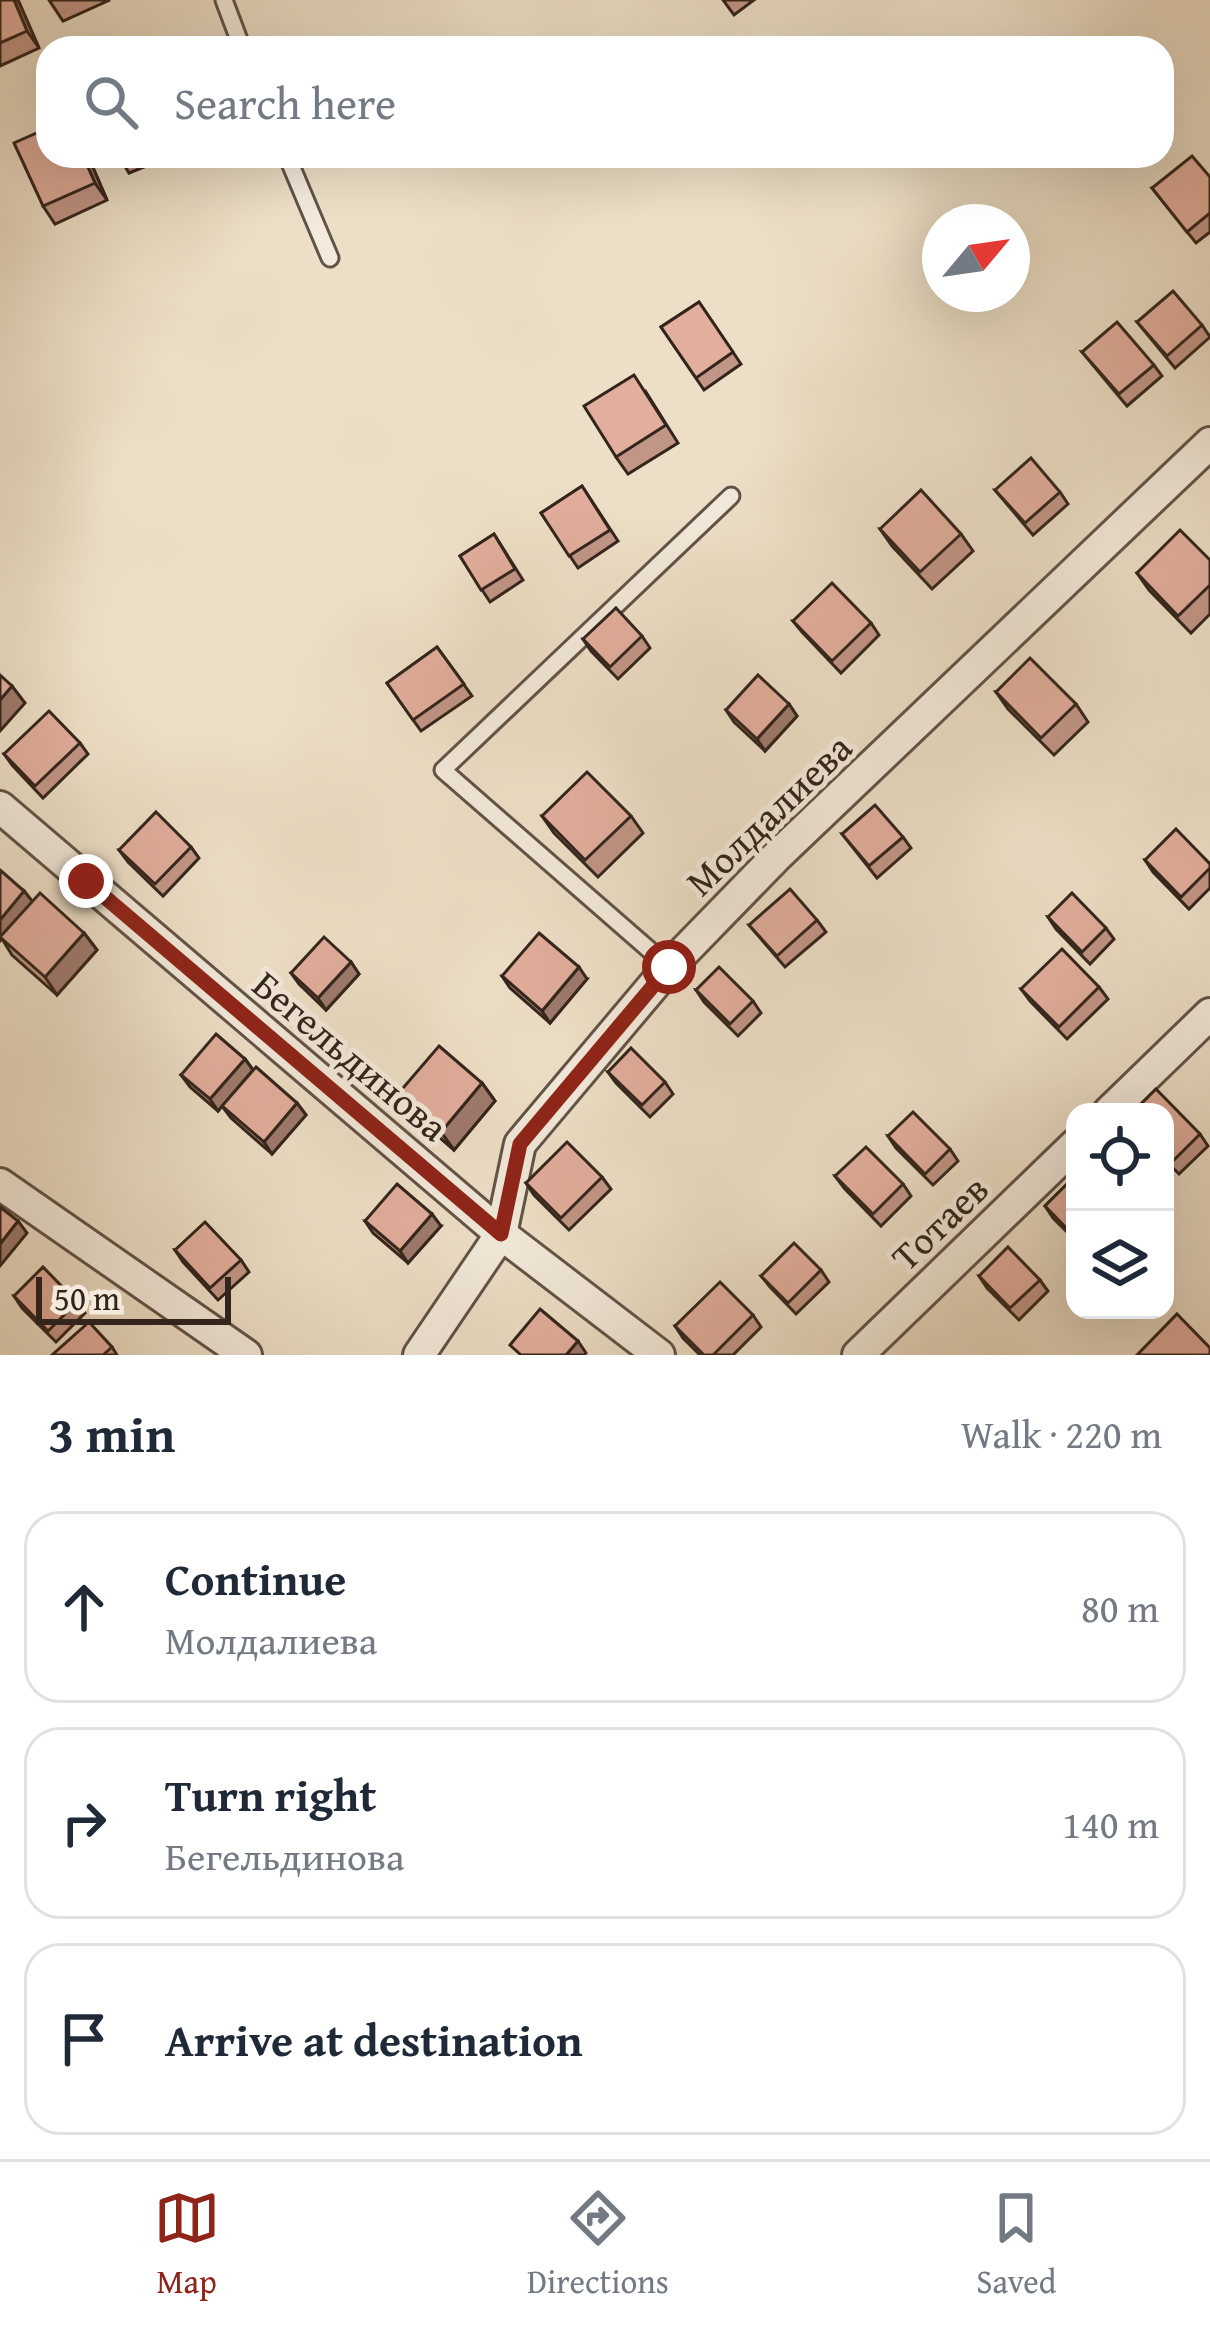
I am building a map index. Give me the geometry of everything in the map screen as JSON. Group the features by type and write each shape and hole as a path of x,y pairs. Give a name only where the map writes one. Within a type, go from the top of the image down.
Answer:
{"street":[{"name":"Молдалиева","path":"419,1355 501,1234 520,1144 669,967 776,857 1210,443"},
{"name":"Бегельдинова","path":"0,807 501,1234 658,1355"},
{"path":"1118,1103 1210,1014"},
{"name":"Тотаев","path":"858,1355 1066,1154"},
{"path":"0,1184 246,1355"}],"lane":[{"path":"224,0 238,36"},
{"path":"291,168 330,258"},
{"path":"669,967 443,770 731,496"}],"building":[{"path":"0,0 14,0 27,31 0,43"},
{"path":"36,133 36,168 88,168 95,183 43,206 14,143"},
{"path":"1192,156 1210,177 1210,213 1187,232 1152,188"},
{"path":"1173,291 1202,325 1167,356 1137,322"},
{"path":"699,302 733,352 696,378 661,327"},
{"path":"1117,322 1154,365 1119,394 1082,352"},
{"path":"634,375 666,425 616,457 584,406"},
{"path":"1031,458 1060,492 1025,523 995,490"},
{"path":"582,486 610,530 569,556 541,513"},
{"path":"921,490 961,534 920,572 880,529"},
{"path":"1180,530 1210,560 1210,585 1178,616 1137,573"},
{"path":"494,534 515,569 481,590 460,556"},
{"path":"832,583 871,623 832,661 793,621"},
{"path":"616,608 642,636 610,667 583,639"},
{"path":"437,647 464,684 413,720 387,683"},
{"path":"1030,658 1076,704 1041,738 996,692"},
{"path":"0,675 12,686 0,700"},
{"path":"758,675 789,704 757,739 726,710"},
{"path":"49,711 80,743 35,786 4,754"},
{"path":"587,772 631,816 585,860 542,816"},
{"path":"875,805 903,837 869,866 842,834"},
{"path":"156,812 191,847 155,884 119,850"},
{"path":"1176,829 1210,864 1181,897 1145,860"},
{"path":"0,870 24,891 0,920"},
{"path":"790,889 817,920 777,956 749,925"},
{"path":"40,893 84,933 45,977 0,937"},
{"path":"1072,893 1106,928 1082,952 1048,917"},
{"path":"539,933 579,967 542,1011 502,976"},
{"path":"324,937 351,962 318,998 291,973"},
{"path":"1062,949 1099,987 1059,1027 1021,989"},
{"path":"719,967 753,1001 730,1024 696,990"},
{"path":"216,1034 245,1059 210,1099 181,1075"},
{"path":"439,1046 482,1083 441,1132 397,1095"},
{"path":"631,1048 665,1082 642,1105 608,1072"},
{"path":"256,1067 297,1103 264,1142 222,1106"},
{"path":"1156,1089 1170,1103 1142,1103"},
{"path":"1174,1107 1200,1134 1174,1160"},
{"path":"913,1112 950,1149 925,1174 888,1136"},
{"path":"567,1142 602,1177 561,1218 526,1183"},
{"path":"866,1147 903,1184 873,1214 835,1176"},
{"path":"397,1184 432,1214 400,1251 365,1221"},
{"path":"1066,1185 1066,1228 1045,1206"},
{"path":"0,1207 18,1221 0,1244"},
{"path":"205,1222 241,1260 210,1288 175,1250"},
{"path":"794,1243 821,1270 788,1303 761,1276"},
{"path":"1008,1247 1040,1280 1010,1308 979,1276"},
{"path":"43,1267 77,1302 48,1331 14,1296"},
{"path":"720,1282 753,1315 713,1355 704,1355 675,1326"},
{"path":"540,1309 578,1341 566,1355 521,1355 510,1345"},
{"path":"1177,1314 1210,1348 1210,1355 1137,1355 1174,1319"},
{"path":"89,1322 112,1347 103,1355 52,1355"}],"route":[{"path":"86,881 501,1234 520,1144 669,967"}]}
